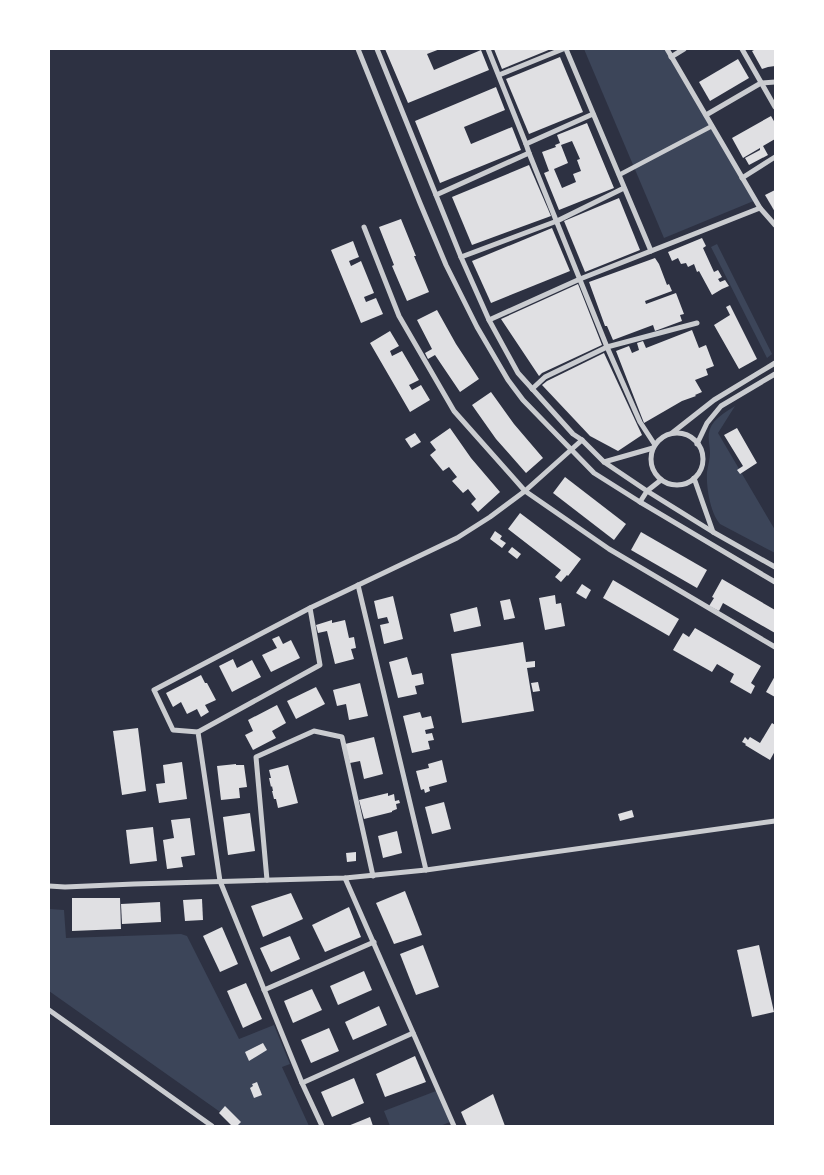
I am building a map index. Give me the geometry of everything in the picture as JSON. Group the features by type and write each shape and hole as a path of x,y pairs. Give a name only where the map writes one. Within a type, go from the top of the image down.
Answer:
{"street":[{"path":"358,49 446,265 476,328 508,380 524,400 594,473 775,582"},
{"path":"377,49 461,257 489,320 518,373 574,434 604,462 713,532 775,567"},
{"path":"488,49 607,347 640,422 654,446"},
{"path":"499,75 565,49 651,251"},
{"path":"667,49 760,208 775,225"},
{"path":"672,57 684,49"},
{"path":"742,49 775,107"},
{"path":"706,115 761,83 775,82"},
{"path":"526,144 593,114"},
{"path":"619,175 712,126"},
{"path":"436,195 529,153"},
{"path":"742,178 775,157"},
{"path":"461,257 557,221 624,188"},
{"path":"489,320 580,279 760,208"},
{"path":"364,227 399,316 454,411 525,491 609,549 775,647"},
{"path":"532,389 545,377 607,347 697,323"},
{"path":"672,434 714,400 775,363"},
{"path":"697,444 707,423 721,406 775,374"},
{"path":"672,434 686,435 701,450 702,465 699,472 694,478 682,485 668,484 661,480 652,469 651,454 654,446 664,436 672,434"},
{"path":"310,608 320,665 198,732 173,730 154,690 310,608 457,538 490,518 525,491 582,440"},
{"path":"604,462 654,446"},
{"path":"694,478 713,532"},
{"path":"640,502 647,491 661,480"},
{"path":"358,585 426,870"},
{"path":"267,880 256,757 314,731 342,737 373,876"},
{"path":"198,732 220,881 302,1083 322,1126"},
{"path":"49,886 373,876 775,821"},
{"path":"345,878 454,1125 447,1126"},
{"path":"264,990 374,942"},
{"path":"49,1010 212,1126"},
{"path":"302,1083 413,1033"}],"shaded area":[{"path":"584,49 667,49 756,200 664,238"},
{"path":"717,244 772,354 767,358 711,247"},
{"path":"735,406 718,433 775,530 775,553 720,524 711,506 707,478 710,455 709,432 717,418"},
{"path":"49,909 64,910 66,938 181,934 187,936 239,1039 274,1025 290,1064 282,1067 309,1126 240,1126 49,991"},
{"path":"436,1091 450,1122 440,1126 390,1126 384,1111"}],"building":[{"path":"385,49 440,49 427,54 434,70 481,50 489,70 408,103"},
{"path":"494,49 551,49 502,69"},
{"path":"756,49 775,49 775,66 762,69 752,51"},
{"path":"560,57 583,112 529,134 506,79"},
{"path":"738,59 749,78 710,101 699,82"},
{"path":"496,87 505,110 464,127 471,144 512,127 521,150 440,183 415,121"},
{"path":"771,116 775,123 775,139 763,146 768,155 749,165 745,158 760,150 760,148 743,158 732,138"},
{"path":"587,123 614,188 559,210 544,173 549,171 542,152 556,147 555,145 560,143 557,135","holes":["572,141 580,159 577,160 581,171 573,174 576,182 562,188 554,169 568,163 561,145"]},
{"path":"529,165 551,216 472,245 452,197"},
{"path":"775,190 775,212 765,195"},
{"path":"619,198 640,250 585,272 564,221"},
{"path":"401,219 429,292 407,301 392,266 394,265 379,227"},
{"path":"552,228 570,271 491,303 472,261"},
{"path":"702,238 706,246 703,248 714,272 718,270 722,277 718,279 720,282 725,280 729,286 712,295 694,264 688,267 686,263 681,264 678,258 672,261 668,252"},
{"path":"353,241 359,257 349,261 351,266 361,261 374,293 364,297 366,302 376,298 383,314 361,323 331,250"},
{"path":"655,258 667,285 669,284 672,291 645,301 646,304 676,293 684,314 680,315 682,321 655,331 653,325 613,340 607,326 605,326 589,282"},
{"path":"578,284 602,345 539,376 501,319"},
{"path":"730,305 757,359 739,369 714,325 730,315 726,307"},
{"path":"437,310 479,379 460,392 435,355 428,359 425,353 432,349 417,320"},
{"path":"692,330 699,348 706,345 714,366 706,369 708,375 695,380 702,392 644,423 616,351 629,346 632,353 639,350 637,343 643,341 646,348"},
{"path":"390,331 399,346 390,351 392,356 402,351 419,380 409,385 412,390 421,385 430,400 410,412 370,343"},
{"path":"604,353 642,435 618,451 590,436 542,385"},
{"path":"491,392 514,424 543,458 526,473 496,439 472,405"},
{"path":"450,428 471,458 500,492 478,512 471,504 476,499 468,489 463,493 452,481 457,477 449,467 443,471 430,455 436,450 430,442"},
{"path":"737,428 757,463 740,474 737,470 743,466 724,435"},
{"path":"415,433 421,442 411,448 405,439"},
{"path":"565,477 626,524 614,540 553,493"},
{"path":"520,513 581,559 561,582 555,577 561,570 508,529"},
{"path":"495,531 502,536 500,539 506,543 502,548 490,539"},
{"path":"641,532 707,570 697,588 631,550"},
{"path":"512,547 521,554 517,559 508,552"},
{"path":"722,579 775,610 775,633 723,603 719,611 709,606"},
{"path":"613,580 679,619 669,636 603,598"},
{"path":"582,584 591,590 586,599 576,593"},
{"path":"555,595 556,604 561,603 565,626 545,630 539,598"},
{"path":"393,596 403,639 384,644 380,625 389,623 387,617 378,619 374,601"},
{"path":"510,599 515,618 504,620 500,601"},
{"path":"477,607 481,626 454,632 450,614"},
{"path":"332,620 332,623 345,620 349,638 354,637 356,648 351,649 354,659 335,664 327,631 318,633 316,625"},
{"path":"695,628 761,666 751,683 755,686 751,694 730,682 734,674 717,664 712,672 673,650 683,633 689,637"},
{"path":"279,636 283,644 291,640 300,658 271,672 262,655 277,648 272,639"},
{"path":"523,642 526,662 535,661 535,667 527,668 534,711 462,723 451,654"},
{"path":"407,657 412,675 422,673 424,684 415,686 417,694 398,698 389,662"},
{"path":"233,659 237,668 252,660 261,677 232,692 219,666"},
{"path":"201,675 216,700 205,705 209,712 201,717 197,709 187,714 181,702 173,707 166,693"},
{"path":"775,676 775,697 766,692"},
{"path":"538,682 540,691 533,692 531,683"},
{"path":"360,683 368,716 349,720 346,704 337,706 333,690"},
{"path":"316,687 325,704 296,719 287,701"},
{"path":"277,705 286,723 272,731 276,738 253,750 245,735 253,731 248,720"},
{"path":"420,712 422,718 431,716 434,728 425,730 426,734 432,733 434,740 428,741 430,749 412,753 403,716"},
{"path":"772,723 775,725 775,751 770,760 742,742 745,737 748,740 750,737 760,743"},
{"path":"138,728 146,791 122,795 113,731"},
{"path":"374,737 383,774 364,779 360,761 350,763 345,744"},
{"path":"442,760 447,782 429,787 430,791 425,793 424,789 421,790 416,771 429,768 428,764"},
{"path":"182,762 187,799 159,803 156,784 165,783 163,765"},
{"path":"244,765 247,787 239,788 240,798 221,800 217,766"},
{"path":"288,765 298,803 278,808 271,787 269,770"},
{"path":"388,793 388,796 394,794 395,801 399,800 400,803 396,804 397,809 364,819 359,800"},
{"path":"444,802 451,829 432,834 425,807"},
{"path":"632,810 634,817 620,821 618,814"},
{"path":"250,813 255,851 228,855 223,817"},
{"path":"190,818 195,855 181,857 183,867 167,869 163,840 174,838 171,820"},
{"path":"153,827 157,861 130,864 126,830"},
{"path":"397,831 402,853 383,858 378,836"},
{"path":"356,852 356,861 347,862 346,853"},
{"path":"405,891 422,935 394,944 376,903"},
{"path":"291,893 303,919 263,937 251,906"},
{"path":"72,898 120,898 121,929 72,931"},
{"path":"202,899 203,920 185,921 183,900"},
{"path":"160,902 161,922 122,924 121,904"},
{"path":"349,907 361,937 325,952 312,925"},
{"path":"222,927 238,964 220,972 203,936"},
{"path":"290,936 300,959 271,972 260,948"},
{"path":"423,945 439,987 416,995 400,954"},
{"path":"759,945 774,1012 752,1017 737,950"},
{"path":"364,971 372,990 338,1005 330,986"},
{"path":"246,983 262,1019 243,1028 227,991"},
{"path":"312,989 322,1010 293,1023 284,1001"},
{"path":"379,1006 387,1025 353,1040 345,1022"},
{"path":"329,1028 339,1051 311,1063 301,1040"},
{"path":"263,1043 267,1050 249,1061 245,1052"},
{"path":"415,1056 426,1082 385,1097 376,1074"},
{"path":"354,1078 364,1103 332,1117 321,1092"},
{"path":"257,1082 262,1095 254,1098 250,1088 253,1086 252,1084"},
{"path":"493,1094 505,1126 467,1126 461,1112"},
{"path":"225,1106 241,1122 237,1126 232,1126 219,1113"},
{"path":"370,1117 373,1126 348,1126"}]}
